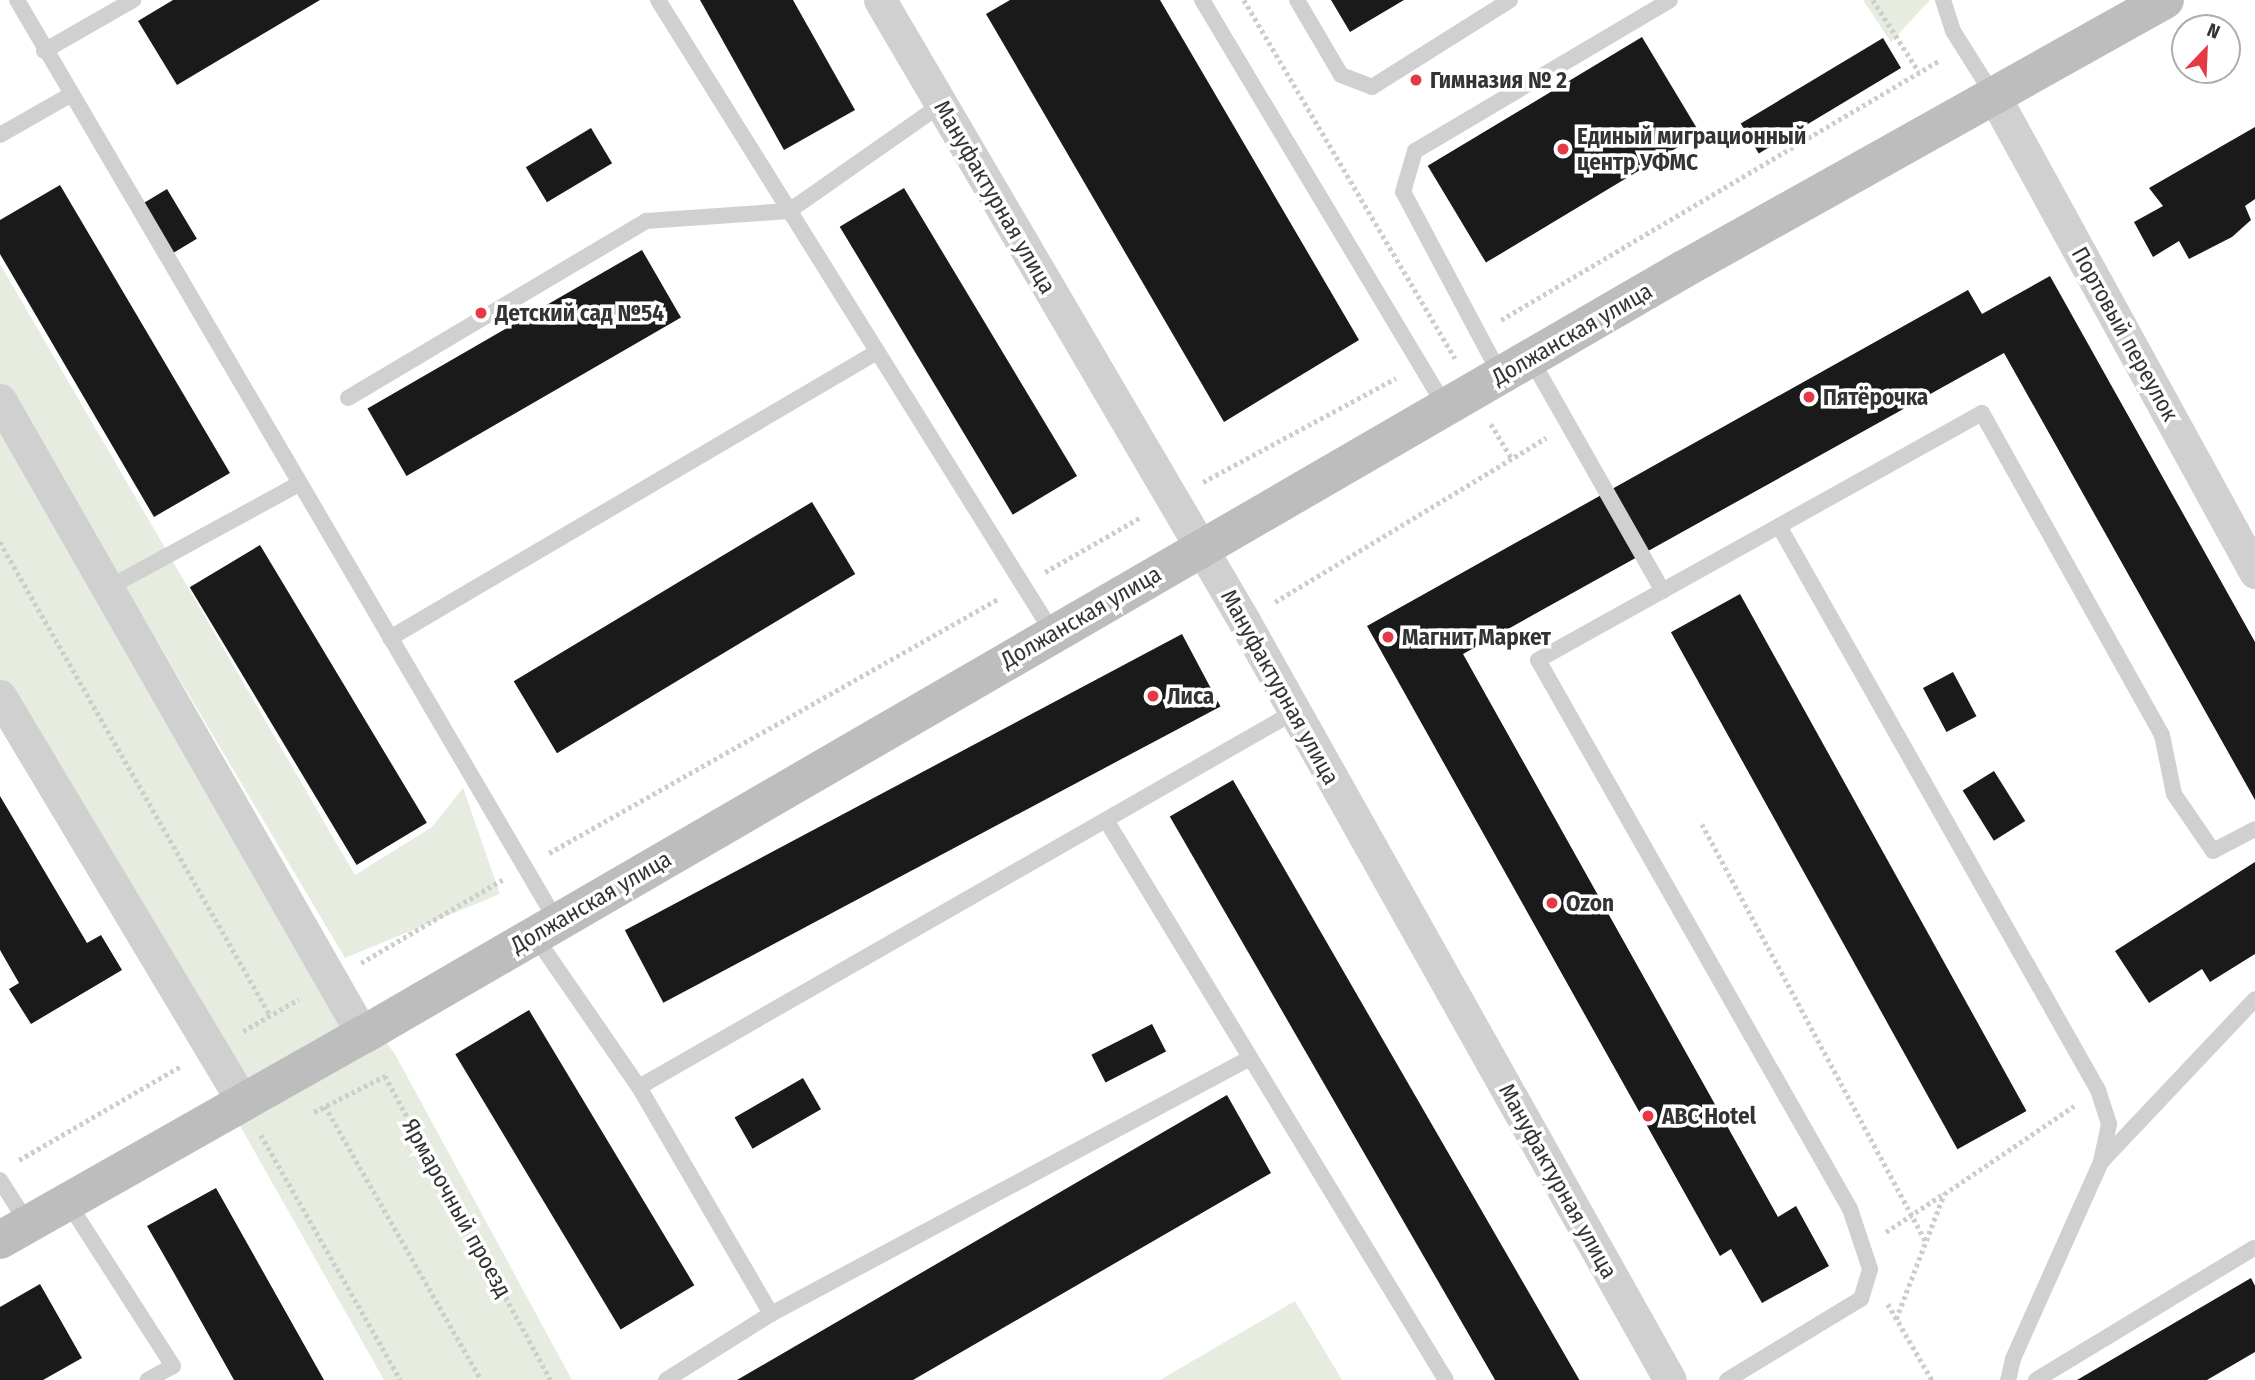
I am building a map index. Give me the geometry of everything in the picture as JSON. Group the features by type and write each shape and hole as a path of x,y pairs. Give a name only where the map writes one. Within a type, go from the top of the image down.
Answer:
{"main road":[{"name":"Должанская улица","path":"14,1232 363,1035 1201,547 2165,0"}],"street":[{"name":"Мануфактурная улица","path":"880,0 1244,621 1670,1380"},
{"name":"Портовый переулок","path":"1994,96 2255,572"},
{"path":"0,400 363,1035"},
{"path":"0,696 242,1101"}],"lane":[{"path":"17,0 44,51 525,867 546,929 771,1314"},
{"path":"44,51 133,0"},
{"path":"658,0 1052,634"},
{"path":"1202,0 1488,384 1569,425 1662,591"},
{"path":"1297,0 1341,75 1372,87 1510,0"},
{"path":"1488,384 1477,331 1403,192 1415,151 1670,0"},
{"path":"1943,0 1963,46 1994,96"},
{"path":"0,135 70,95"},
{"path":"348,398 646,221 789,211 942,104"},
{"path":"390,638 877,352"},
{"path":"1727,1380 1861,1299 1870,1269 1850,1209 1538,660 1982,413 2162,735 2174,794 2213,852 2255,829"},
{"path":"108,588 299,484"},
{"path":"1779,526 2098,1090 2109,1124 2101,1162 2013,1359 2008,1380"},
{"path":"639,1087 1294,712"},
{"path":"1106,820 1446,1380"},
{"path":"2101,1162 2255,999"},
{"path":"666,1380 771,1314 1250,1058"},
{"path":"0,1180 14,1232"},
{"path":"67,1201 177,1373 148,1380"},
{"path":"2036,1380 2255,1249"}],"path":[{"path":"1244,0 1488,384 1511,457"},
{"path":"1874,0 1919,72"},
{"path":"1477,331 1963,46"},
{"path":"12,1165 525,867 1171,500 1396,377"},
{"path":"1244,621 1511,457 1569,425"},
{"path":"0,542 270,1016"},
{"path":"1702,824 1926,1241"},
{"name":"Ярмарочный проезд","path":"363,1035 551,1380"},
{"path":"300,1119 385,1076"},
{"path":"1862,1248 2098,1090"},
{"path":"242,1101 401,1380"},
{"path":"325,1106 481,1380"},
{"path":"263,1138 275,1131"},
{"path":"1931,1380 1896,1319 1944,1194"}],"shaded area":[{"path":"1863,0 1930,0 1891,42"},
{"path":"0,264 355,875 432,827 463,788 500,894 345,958 1,378 337,970 396,1056 572,1380 384,1380 239,1124 0,728"},
{"path":"1295,1301 1342,1380 1160,1380"}],"building":[{"path":"173,0 320,0 177,85 138,21"},
{"path":"700,0 793,0 855,110 784,150"},
{"path":"1010,0 1160,0 1359,340 1224,422 986,14"},
{"path":"1331,0 1404,0 1350,32"},
{"name":"Единый миграционный центр УФМС","path":"1642,37 1700,134 1486,263 1428,166"},
{"path":"1883,38 1901,68 1759,153 1741,123"},
{"path":"2255,127 2255,199 2245,206 2251,220 2232,237 2189,259 2179,241 2153,257 2134,222 2163,206 2149,188"},
{"path":"591,128 612,163 547,202 526,167"},
{"path":"60,185 230,473 154,517 0,254 0,220"},
{"path":"904,188 1077,476 1013,515 840,227"},
{"path":"167,189 197,239 171,254 141,204"},
{"path":"642,250 681,318 406,476 367,409"},
{"path":"2050,276 2255,642 2255,800 2004,353 1463,654 1778,1217 1796,1206 1829,1266 1762,1303 1731,1249 1720,1256 1367,626 1968,290 1982,314"},
{"path":"812,502 855,574 557,753 514,681"},
{"path":"260,545 427,823 357,865 190,587"},
{"path":"1740,594 2027,1111 1957,1149 1671,632"},
{"path":"1182,634 1220,706 663,1003 625,930"},
{"path":"1953,672 1976,716 1946,732 1923,688"},
{"path":"1994,771 2025,821 1994,841 1963,791"},
{"path":"1233,780 1579,1380 1495,1380 1170,816"},
{"path":"0,796 87,943 101,935 122,970 31,1024 9,989 19,983 0,950"},
{"path":"2255,862 2255,954 2210,982 2202,969 2149,1003 2115,951"},
{"path":"529,1010 694,1285 621,1329 455,1054"},
{"path":"1152,1024 1166,1052 1105,1082 1091,1055"},
{"path":"803,1078 821,1109 753,1149 735,1118"},
{"path":"1227,1095 1271,1173 913,1380 737,1380"},
{"path":"216,1188 324,1380 234,1380 147,1226"},
{"path":"2251,1278 2255,1286 2255,1352 2207,1380 2077,1380"},
{"path":"40,1284 82,1358 43,1380 0,1380 0,1307"}],"place":[{"name":"Гимназия № 2","path":"1416,80"},
{"name":"Единый миграционный центр УФМС","path":"1563,149"},
{"name":"Детский сад №54","path":"481,313"},
{"name":"Пятёрочка","path":"1809,397"},
{"name":"Магнит Маркет","path":"1388,637"},
{"name":"Лиса","path":"1153,696"},
{"name":"Ozon","path":"1552,903"},
{"name":"ABC Hotel","path":"1648,1116"}]}
